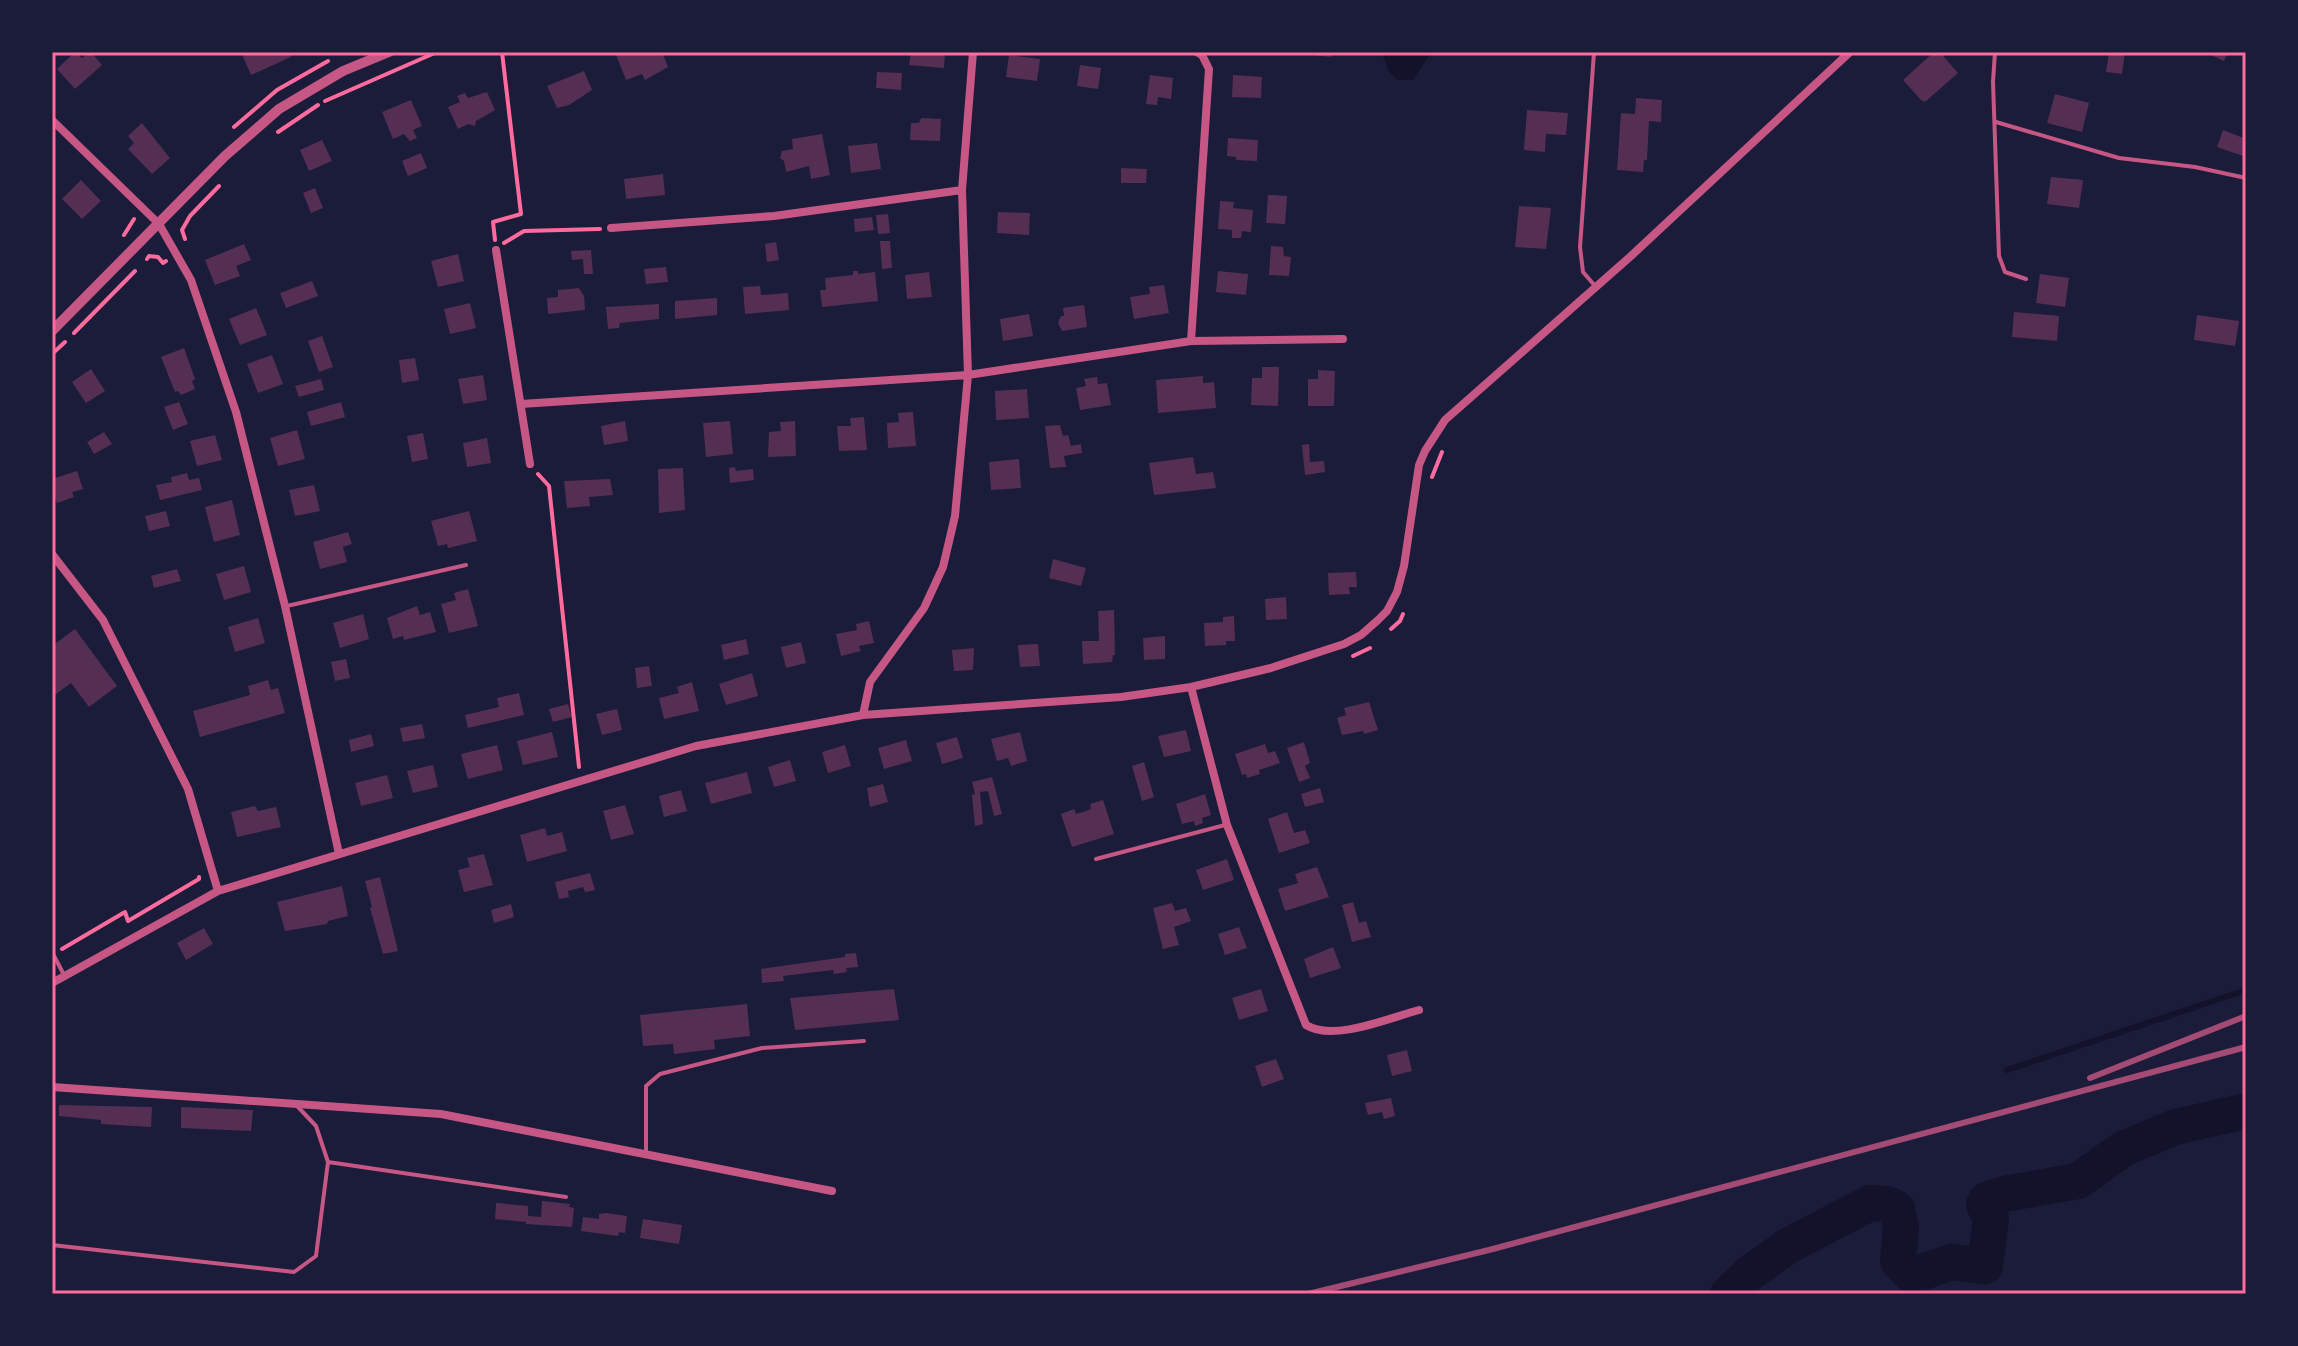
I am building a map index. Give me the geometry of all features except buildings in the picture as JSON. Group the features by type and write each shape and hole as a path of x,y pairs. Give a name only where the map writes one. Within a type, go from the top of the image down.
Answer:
{"street":[{"path":"52,331 225,156 279,109 343,71 389,52"},
{"path":"863,715 870,682 924,608 943,567 955,516 968,375 962,190 973,52"},
{"path":"1191,341 1209,69 1197,52"},
{"path":"52,983 218,891 696,746 863,715 1121,697 1191,687 1271,668 1344,644 1361,635 1387,611 1400,581 1419,465 1433,436 1465,401 1596,287 1850,52"},
{"path":"52,120 159,224 191,280 236,412 285,606 339,854"},
{"path":"611,228 774,216 962,190"},
{"path":"496,250 530,464"},
{"path":"521,404 968,375 1191,341 1343,339"},
{"path":"52,554 103,620 188,789 218,891"},
{"path":"1191,687 1227,825 1306,1025 1315,1031 1333,1033 1419,1010"},
{"path":"52,1087 441,1114 832,1191"}],"lane":[{"path":"1594,52 1580,247 1583,272 1596,287"},
{"path":"1995,52 1993,82 1999,256 2005,272 2026,279"},
{"path":"1996,122 2119,158 2195,167 2246,178"},
{"path":"285,606 466,565"},
{"path":"1096,859 1227,825"},
{"path":"52,952 64,976"},
{"path":"646,1155 646,1086 660,1074 762,1048 864,1041"},
{"path":"52,1245 294,1272 316,1256 328,1162 316,1126 296,1104"},
{"path":"328,1162 566,1197"}],"path":[{"path":"270,138 325,101 437,52"},
{"path":"502,52 521,214 493,222 496,250 524,231 611,228"},
{"path":"187,244 182,230 190,216 228,176"},
{"path":"117,244 134,222 135,213"},
{"path":"52,354 149,256 158,257 163,263"},
{"path":"1431,479 1449,442"},
{"path":"530,464 549,486 581,781"},
{"path":"1388,632 1400,621 1405,609"},
{"path":"1349,657 1364,652 1376,642"},
{"path":"57,962 63,947 125,912 128,921 199,879 198,868"}],"shaded area":[{"path":"1382,52 1431,52 1414,80 1397,80 1388,70"}],"waterway":[{"path":"2007,1070 2246,990"},
{"path":"1728,1294 1750,1273 1788,1246 1870,1203 1888,1204 1897,1209 1901,1228 1898,1261 1912,1276 1951,1262 1985,1266 1991,1218 1984,1205 1986,1200 2078,1181 2123,1149 2175,1127 2246,1111"}],"railway":[{"path":"2090,1078 2246,1016"},
{"path":"1308,1294 1489,1250 2246,1047"}]}
